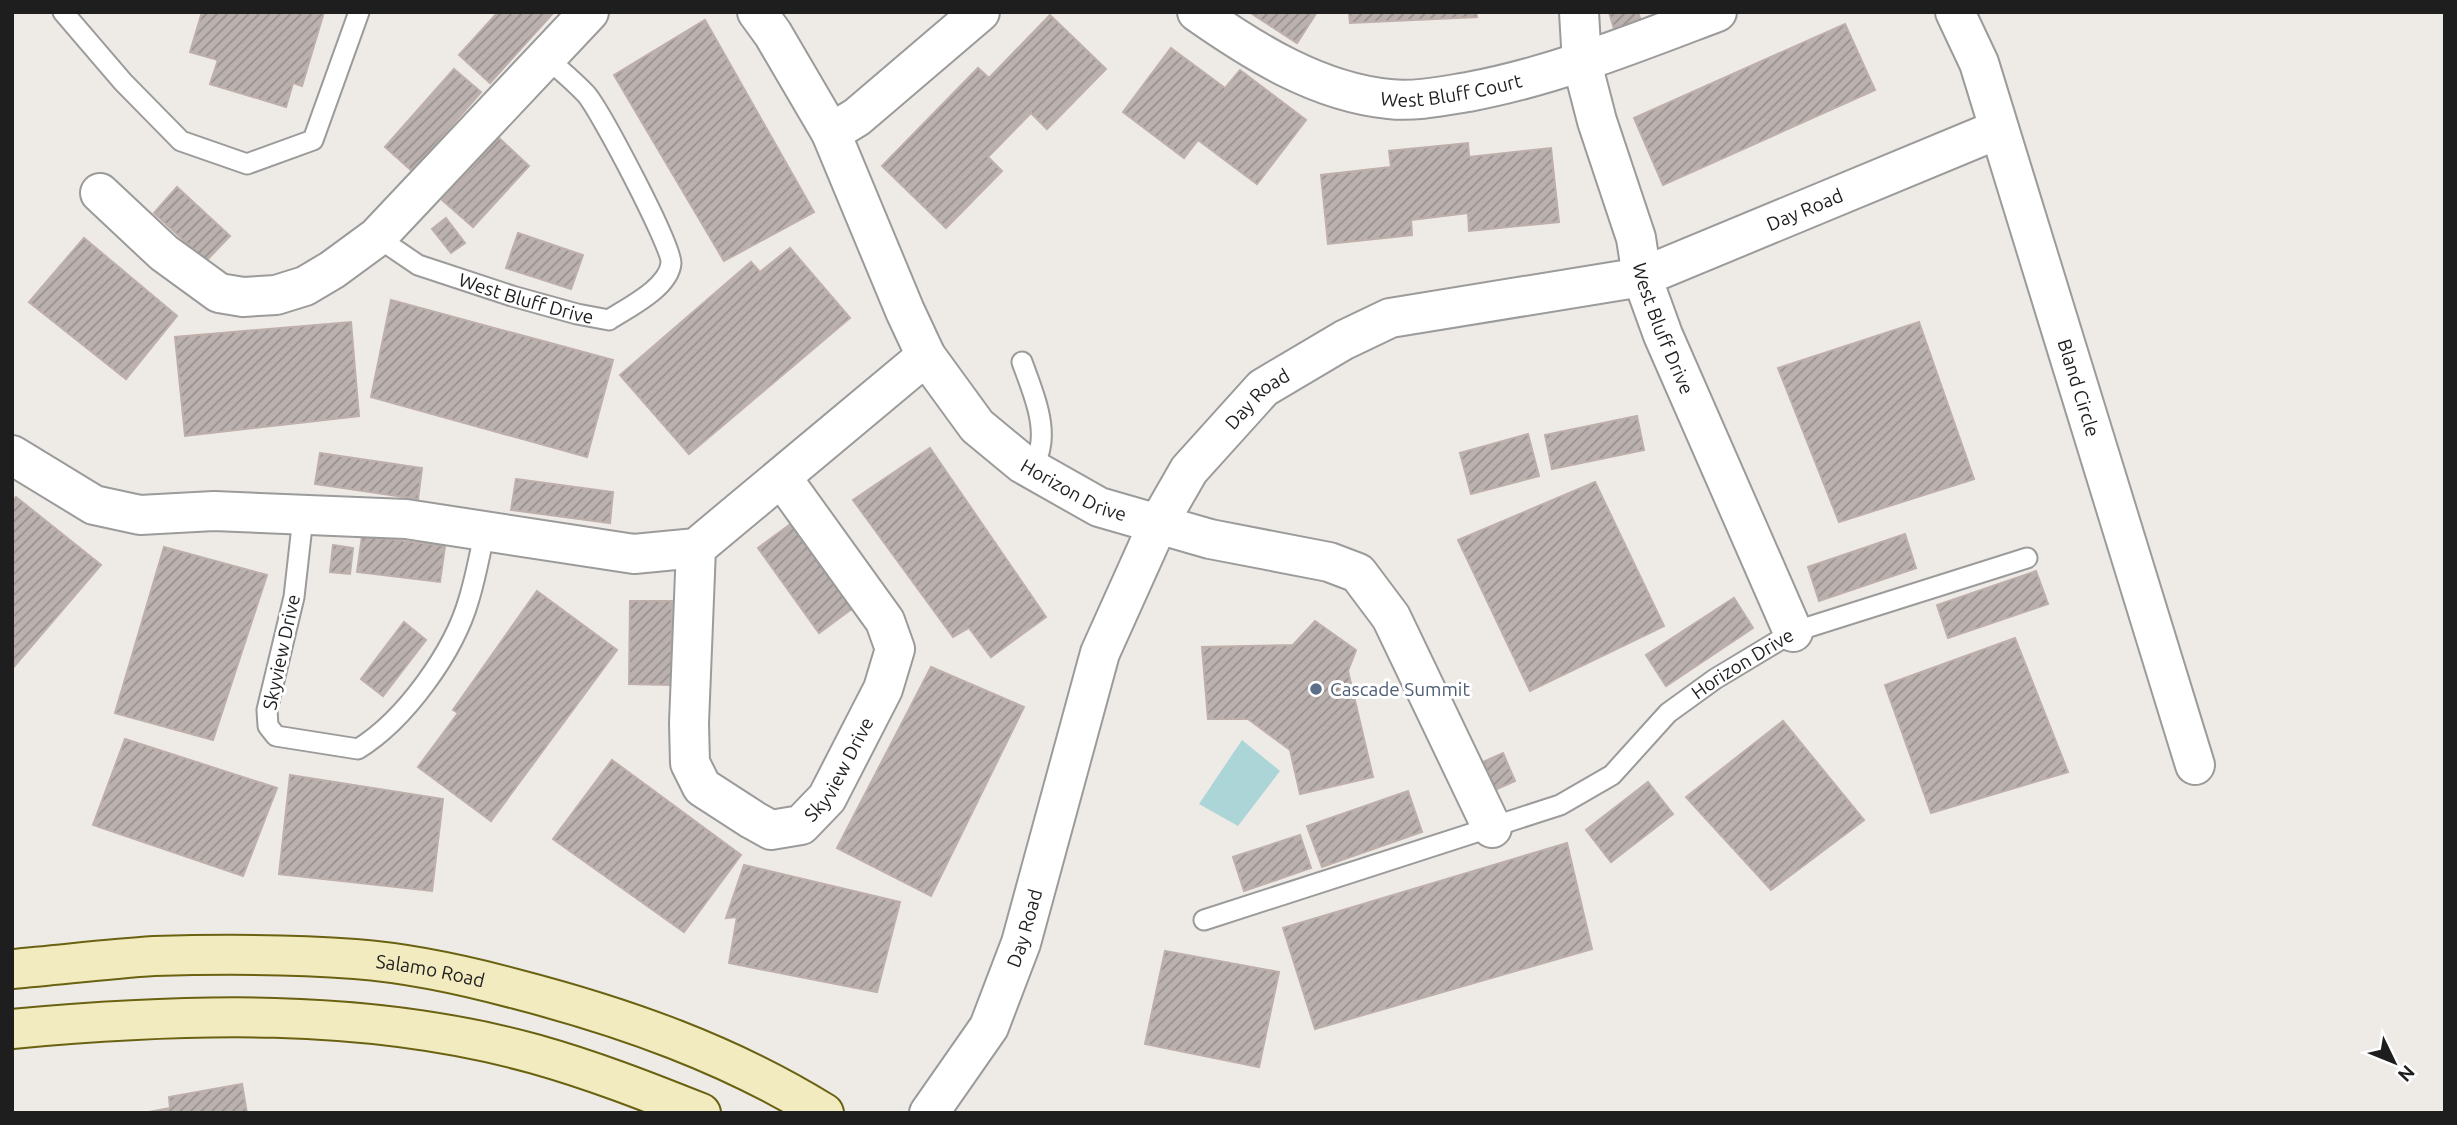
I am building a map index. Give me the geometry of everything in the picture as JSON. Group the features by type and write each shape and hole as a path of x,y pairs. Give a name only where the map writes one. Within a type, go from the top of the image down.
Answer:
{"main road":[{"name":"Salamo Road","path":"12,969 152,957 230,954 358,959 417,967 577,1005 639,1026 731,1062 824,1113"},
{"path":"12,1029 65,1024 242,1017 318,1019 404,1027 534,1053 617,1080 701,1113"}],"street":[{"path":"100,193 164,253 219,293 243,297 276,295 305,286 332,271 377,237 589,12"},
{"name":"Horizon Drive","path":"757,12 773,34 831,133 926,356 977,426 1023,464 1099,507 1210,539 1329,562 1358,573 1391,617 1492,828"},
{"path":"831,133 857,117 980,12"},
{"name":"West Bluff Court","path":"1197,12 1228,34 1303,76 1352,93 1390,99 1436,98 1497,86 1582,63 1717,12"},
{"name":"West Bluff Drive","path":"1579,12 1582,63 1597,121 1636,238 1642,277 1663,335 1793,632"},
{"name":"Bland Circle","path":"1955,12 1979,63 2195,765"},
{"name":"Day Road","path":"929,1113 989,1027 1021,943 1100,653 1158,524 1189,470 1263,388 1344,340 1390,318 1642,277 1999,129"},
{"path":"14,458 94,505 140,515 214,511 303,517 406,519 634,554 696,548 926,356"},
{"name":"Skyview Drive","path":"696,548 689,723 690,763 702,787 753,820 771,830 801,825 827,798 883,689 895,649 885,621 782,478"}],"lane":[{"path":"63,12 122,82 181,141 247,164 313,140 359,12"},
{"name":"West Bluff Drive","path":"377,237 418,265 512,296 608,320 641,300 663,282 671,263 645,200 587,96 546,57"},
{"path":"1022,362 1040,427 1041,447 1032,469"},
{"name":"Skyview Drive","path":"303,517 294,597 267,710 268,726 276,736 358,748 375,738 414,696 447,649 469,601 485,530"},
{"name":"Horizon Drive","path":"1204,920 1560,806 1612,775 1668,713 1715,679 1793,632 2027,558"}],"water":[{"path":"1242,740 1280,771 1238,826 1199,804"}],"building":[{"path":"202,12 324,12 302,86 293,83 286,107 210,84 218,60 190,52"},
{"path":"498,12 554,12 490,83 459,55"},
{"path":"1249,12 1317,12 1297,43"},
{"path":"1349,12 1476,12 1477,17 1350,23"},
{"path":"1609,12 1638,12 1641,21 1614,29"},
{"path":"1050,15 1106,69 1047,129 1031,113 988,157 1002,171 946,228 882,166 978,68 989,78"},
{"path":"705,20 814,212 724,261 614,75"},
{"path":"1845,24 1875,90 1663,185 1634,118"},
{"path":"1171,48 1225,88 1240,70 1306,120 1257,184 1198,140 1184,158 1123,112"},
{"path":"454,69 481,92 412,171 385,147"},
{"path":"499,138 529,166 473,227 442,200"},
{"path":"1468,143 1469,157 1551,148 1559,222 1469,231 1468,213 1411,220 1412,235 1328,244 1321,175 1391,167 1389,151"},
{"path":"177,187 230,236 206,261 154,213"},
{"path":"446,218 465,243 451,253 432,229"},
{"path":"518,233 583,255 571,289 506,268"},
{"path":"84,238 177,316 126,379 29,302"},
{"path":"790,248 850,318 689,454 620,375 751,262 760,272"},
{"path":"391,300 613,360 587,457 371,397"},
{"path":"351,322 359,416 185,436 175,337"},
{"path":"1919,322 1974,479 1839,522 1778,368"},
{"path":"1637,416 1644,450 1552,469 1545,435"},
{"path":"1528,434 1539,476 1471,494 1460,453"},
{"path":"930,448 1046,617 991,657 969,628 953,637 853,500"},
{"path":"320,453 422,468 418,499 315,484"},
{"path":"516,479 613,492 610,523 511,510"},
{"path":"1595,482 1664,626 1530,691 1458,540"},
{"path":"16,497 101,565 12,669 12,502"},
{"path":"792,523 853,608 819,633 758,548"},
{"path":"1905,534 1916,568 1819,601 1808,567"},
{"path":"362,536 445,546 440,582 357,572"},
{"path":"333,545 353,548 350,574 330,572"},
{"path":"164,547 267,575 213,740 115,713"},
{"path":"2036,571 2048,604 1948,638 1937,605"},
{"path":"537,591 617,650 491,821 418,767 458,713 453,710"},
{"path":"1734,598 1753,628 1666,686 1646,655"},
{"path":"630,601 672,601 671,685 629,684"},
{"path":"1315,621 1356,650 1348,671 1373,777 1300,794 1290,750 1248,719 1208,719 1202,647 1293,645"},
{"path":"404,622 426,640 383,696 361,679"},
{"path":"2015,638 2068,772 1931,813 1885,685"},
{"path":"931,667 1024,707 931,896 837,848"},
{"path":"1783,721 1864,820 1771,890 1686,797"},
{"path":"125,739 277,788 243,876 93,825"},
{"path":"1503,753 1515,781 1495,790 1483,762"},
{"path":"612,760 741,855 684,932 553,839"},
{"path":"290,775 443,799 432,891 279,874"},
{"path":"1648,782 1673,814 1611,862 1586,830"},
{"path":"1408,791 1422,832 1322,867 1307,826"},
{"path":"1300,835 1311,868 1244,891 1233,857"},
{"path":"1567,843 1592,949 1315,1029 1283,928"},
{"path":"744,865 900,902 877,992 729,963 737,917 726,918"},
{"path":"1165,951 1279,972 1259,1067 1145,1044"},
{"path":"242,1084 247,1113 144,1113 170,1108 169,1097"}],"place":[{"name":"Cascade Summit","path":"1316,689"}]}
